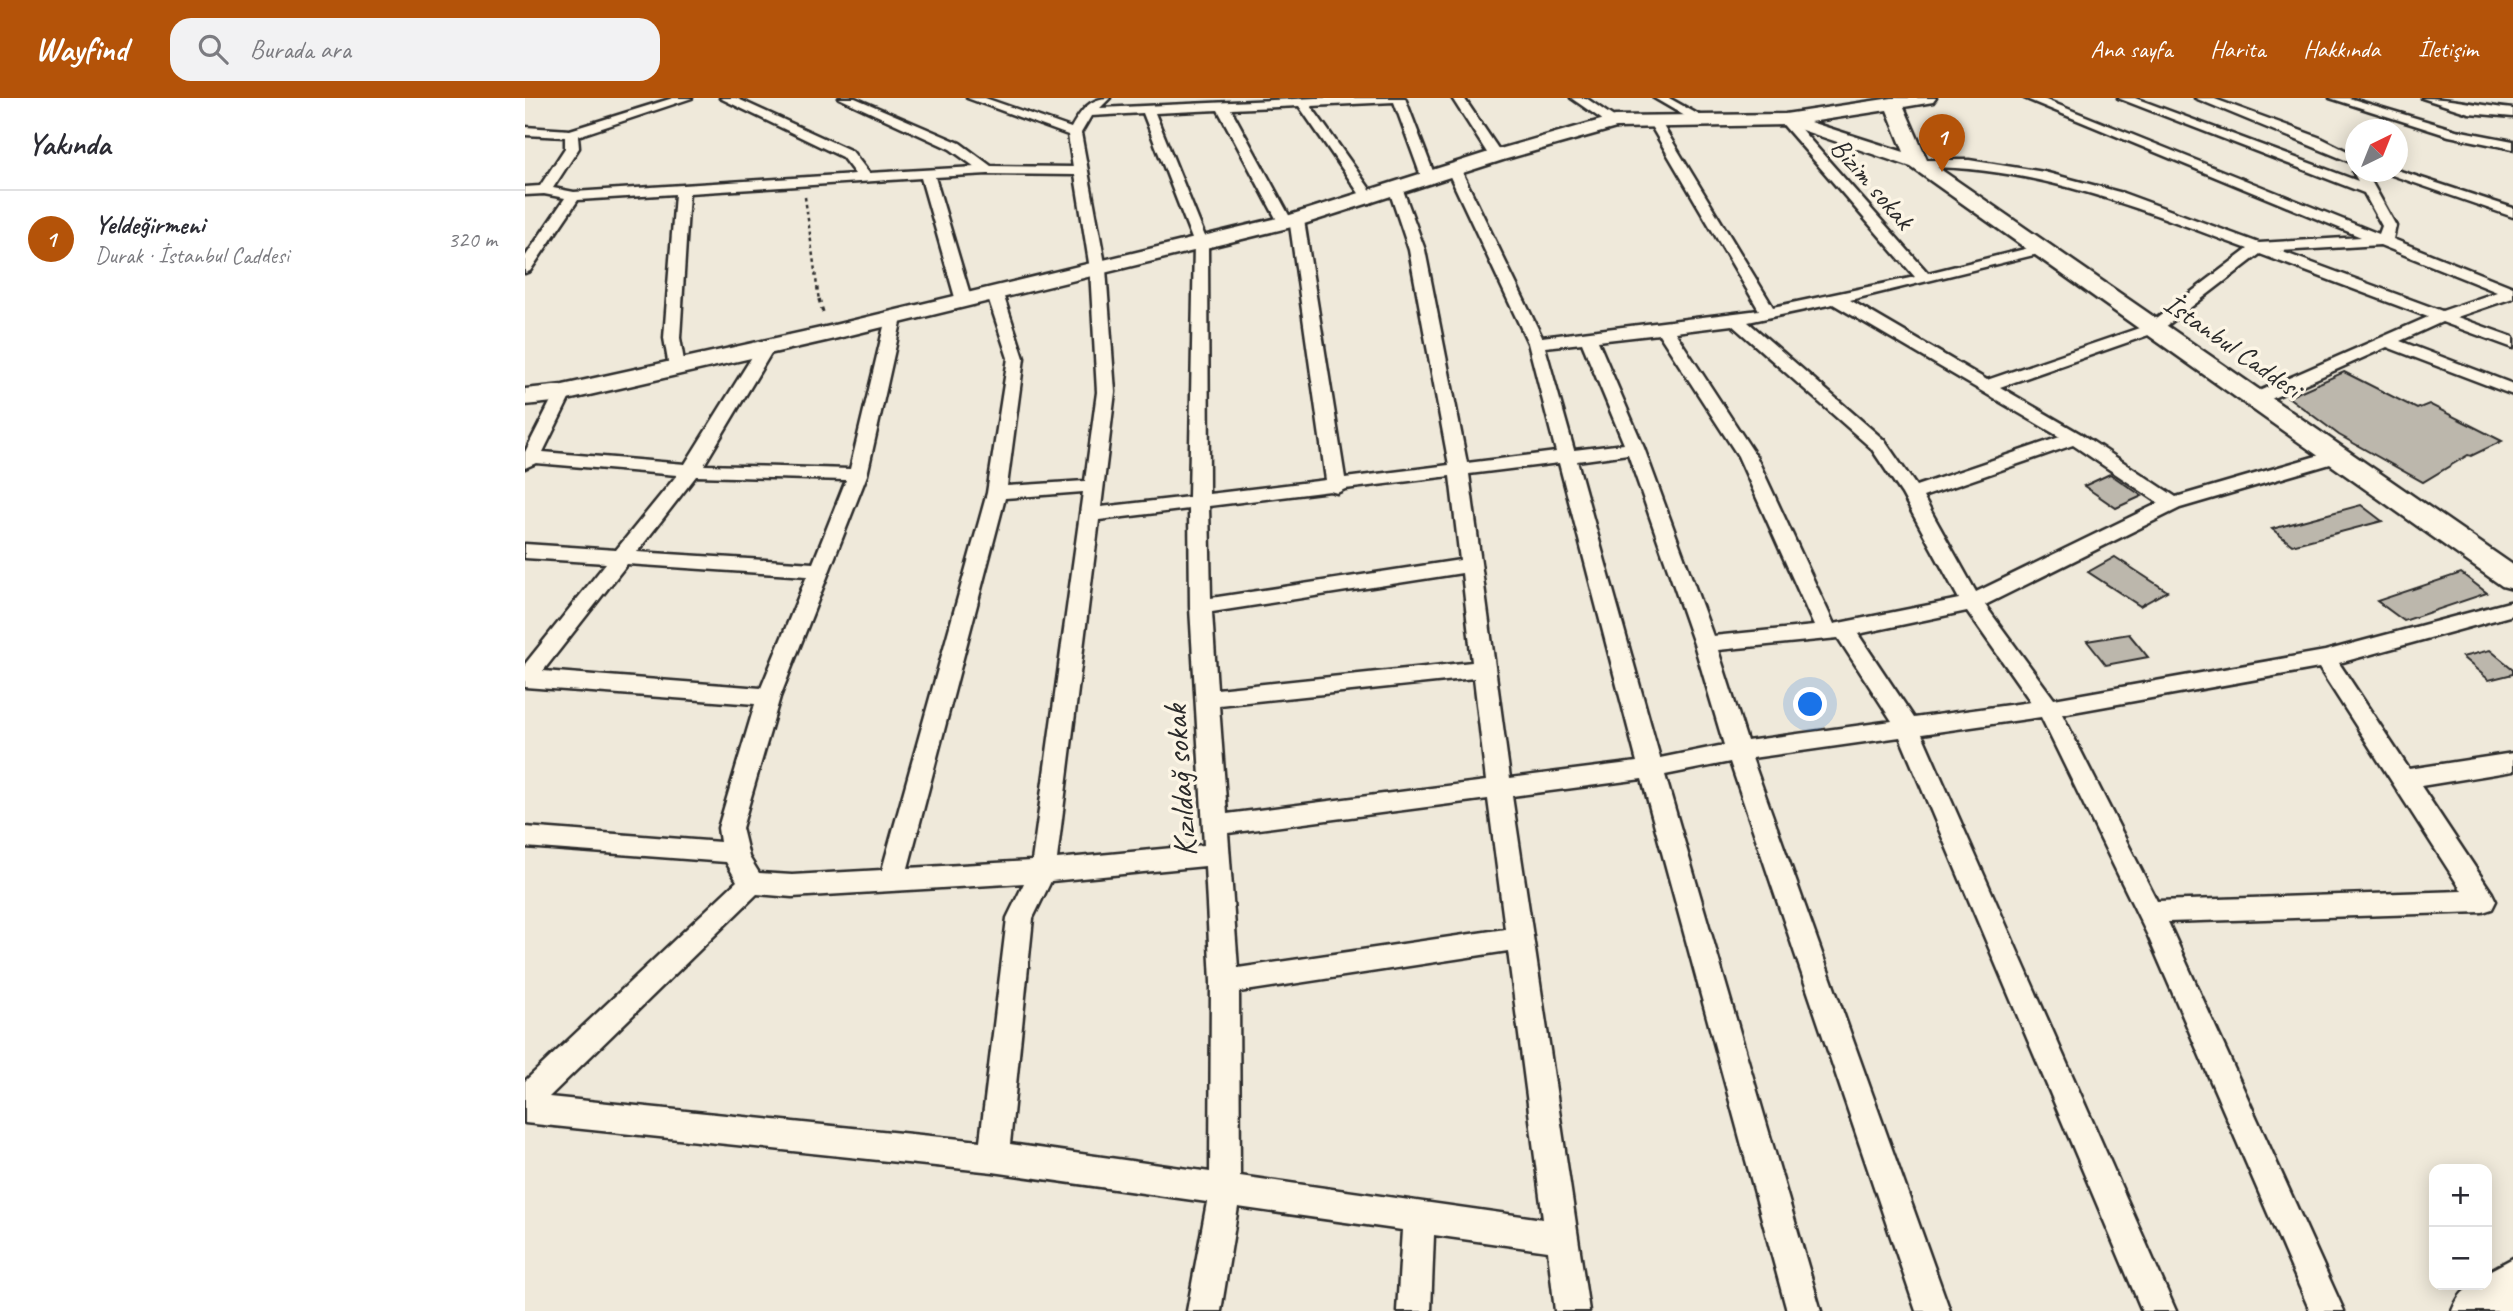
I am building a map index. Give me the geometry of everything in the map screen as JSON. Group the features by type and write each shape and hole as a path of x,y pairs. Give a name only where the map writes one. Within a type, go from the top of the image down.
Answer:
{"street":[{"path":"633,98 648,110"},
{"path":"525,131 571,134 685,98"},
{"path":"726,98 847,155 865,178"},
{"path":"845,98 955,146 988,170"},
{"path":"973,98 1074,133"},
{"path":"993,1157 1020,918 1042,871 1106,392 1098,269 1074,133 1094,103 1148,110 1399,98 1429,179"},
{"path":"1458,98 1496,156"},
{"path":"1577,98 1615,122"},
{"path":"1660,98 1702,120"},
{"path":"525,397 563,393 766,348 1201,244 1370,199 1496,156 1615,122 1785,120 1889,101 1927,98"},
{"path":"2030,98 2512,292"},
{"path":"2124,98 2371,191"},
{"path":"2201,98 2316,141 2345,158"},
{"path":"2338,99 2356,98"},
{"path":"2428,98 2469,109 2513,113"},
{"path":"2338,99 2454,133 2513,145"},
{"path":"1889,101 1918,163 1951,161 2051,176 2117,196 2513,343"},
{"path":"1304,104 1370,199"},
{"path":"1223,107 1291,221 1337,487"},
{"path":"1148,110 1201,244"},
{"name":"İstanbul Caddesi","path":"1785,120 1918,163 2513,579"},
{"name":"Bizim sokak","path":"1785,120 1925,279"},
{"path":"1654,121 1769,313"},
{"path":"544,190 572,148 571,134"},
{"path":"525,191 544,190 575,196 988,170 1079,171"},
{"path":"1454,170 1537,343 1651,769 1804,1311"},
{"path":"927,174 964,301"},
{"path":"2408,178 2513,213"},
{"path":"2366,182 2389,226 2385,240"},
{"path":"677,368 673,338 682,189"},
{"path":"1396,190 1417,250 1459,471 1519,938 1572,1311"},
{"path":"525,267 575,196"},
{"path":"1985,386 2154,328 2259,248 2385,240"},
{"name":"Kızıldağ sokak","path":"1201,244 1201,607 1225,982 1225,1191 1204,1311"},
{"path":"1537,343 1736,320 1925,279 2041,249"},
{"path":"2256,399 2443,316 2512,292"},
{"path":"892,880 997,493 1016,358 995,294"},
{"path":"1835,299 2075,438 2173,504"},
{"path":"752,883 736,853 730,828 769,697 857,475 894,318"},
{"path":"1736,320 1878,444 1912,494 1972,603 2048,708 2150,912 2327,1311"},
{"path":"1664,328 1747,456 1835,630 1907,726 2159,1311"},
{"path":"1588,337 1635,448 1705,644 1738,751 1933,1311"},
{"path":"2388,342 2513,390"},
{"path":"525,678 691,470 766,348"},
{"path":"563,393 528,459 691,470 857,475"},
{"path":"1912,494 2075,438"},
{"path":"1088,515 1337,487 1635,448"},
{"path":"1705,644 1835,630 1972,603 2173,504 2337,456"},
{"path":"997,493 1092,486"},
{"path":"525,551 820,570"},
{"path":"1201,607 1471,565"},
{"path":"1216,825 1651,769 1738,751 2048,708 2325,659 2513,608"},
{"path":"2150,912 2483,901 2325,659"},
{"path":"1206,698 1483,669"},
{"path":"525,678 769,697"},
{"path":"2403,779 2513,762"},
{"path":"525,837 736,853"},
{"path":"525,1101 752,883 792,886 1042,871 1218,855"},
{"path":"1225,982 1519,938"},
{"path":"525,1109 993,1157 1562,1237"},
{"path":"1414,1311 1419,1217"},
{"path":"2476,1311 2513,1282"}],"path":[{"path":"803,182 819,302 830,333"}],"building":[{"path":"2344,372 2417,409 2429,404 2502,441 2468,455 2423,482 2339,435 2288,397"},
{"path":"2110,474 2142,496 2116,508 2084,486"},
{"path":"2361,505 2382,521 2292,545 2272,529"},
{"path":"2115,557 2167,591 2140,606 2088,572"},
{"path":"2461,573 2487,593 2404,621 2377,601"},
{"path":"2129,634 2148,657 2106,665 2087,641"},
{"path":"2490,650 2513,669 2513,674 2489,680 2462,657"}],"place":[{"name":"Yeldeğirmeni","path":"1942,172"}]}
